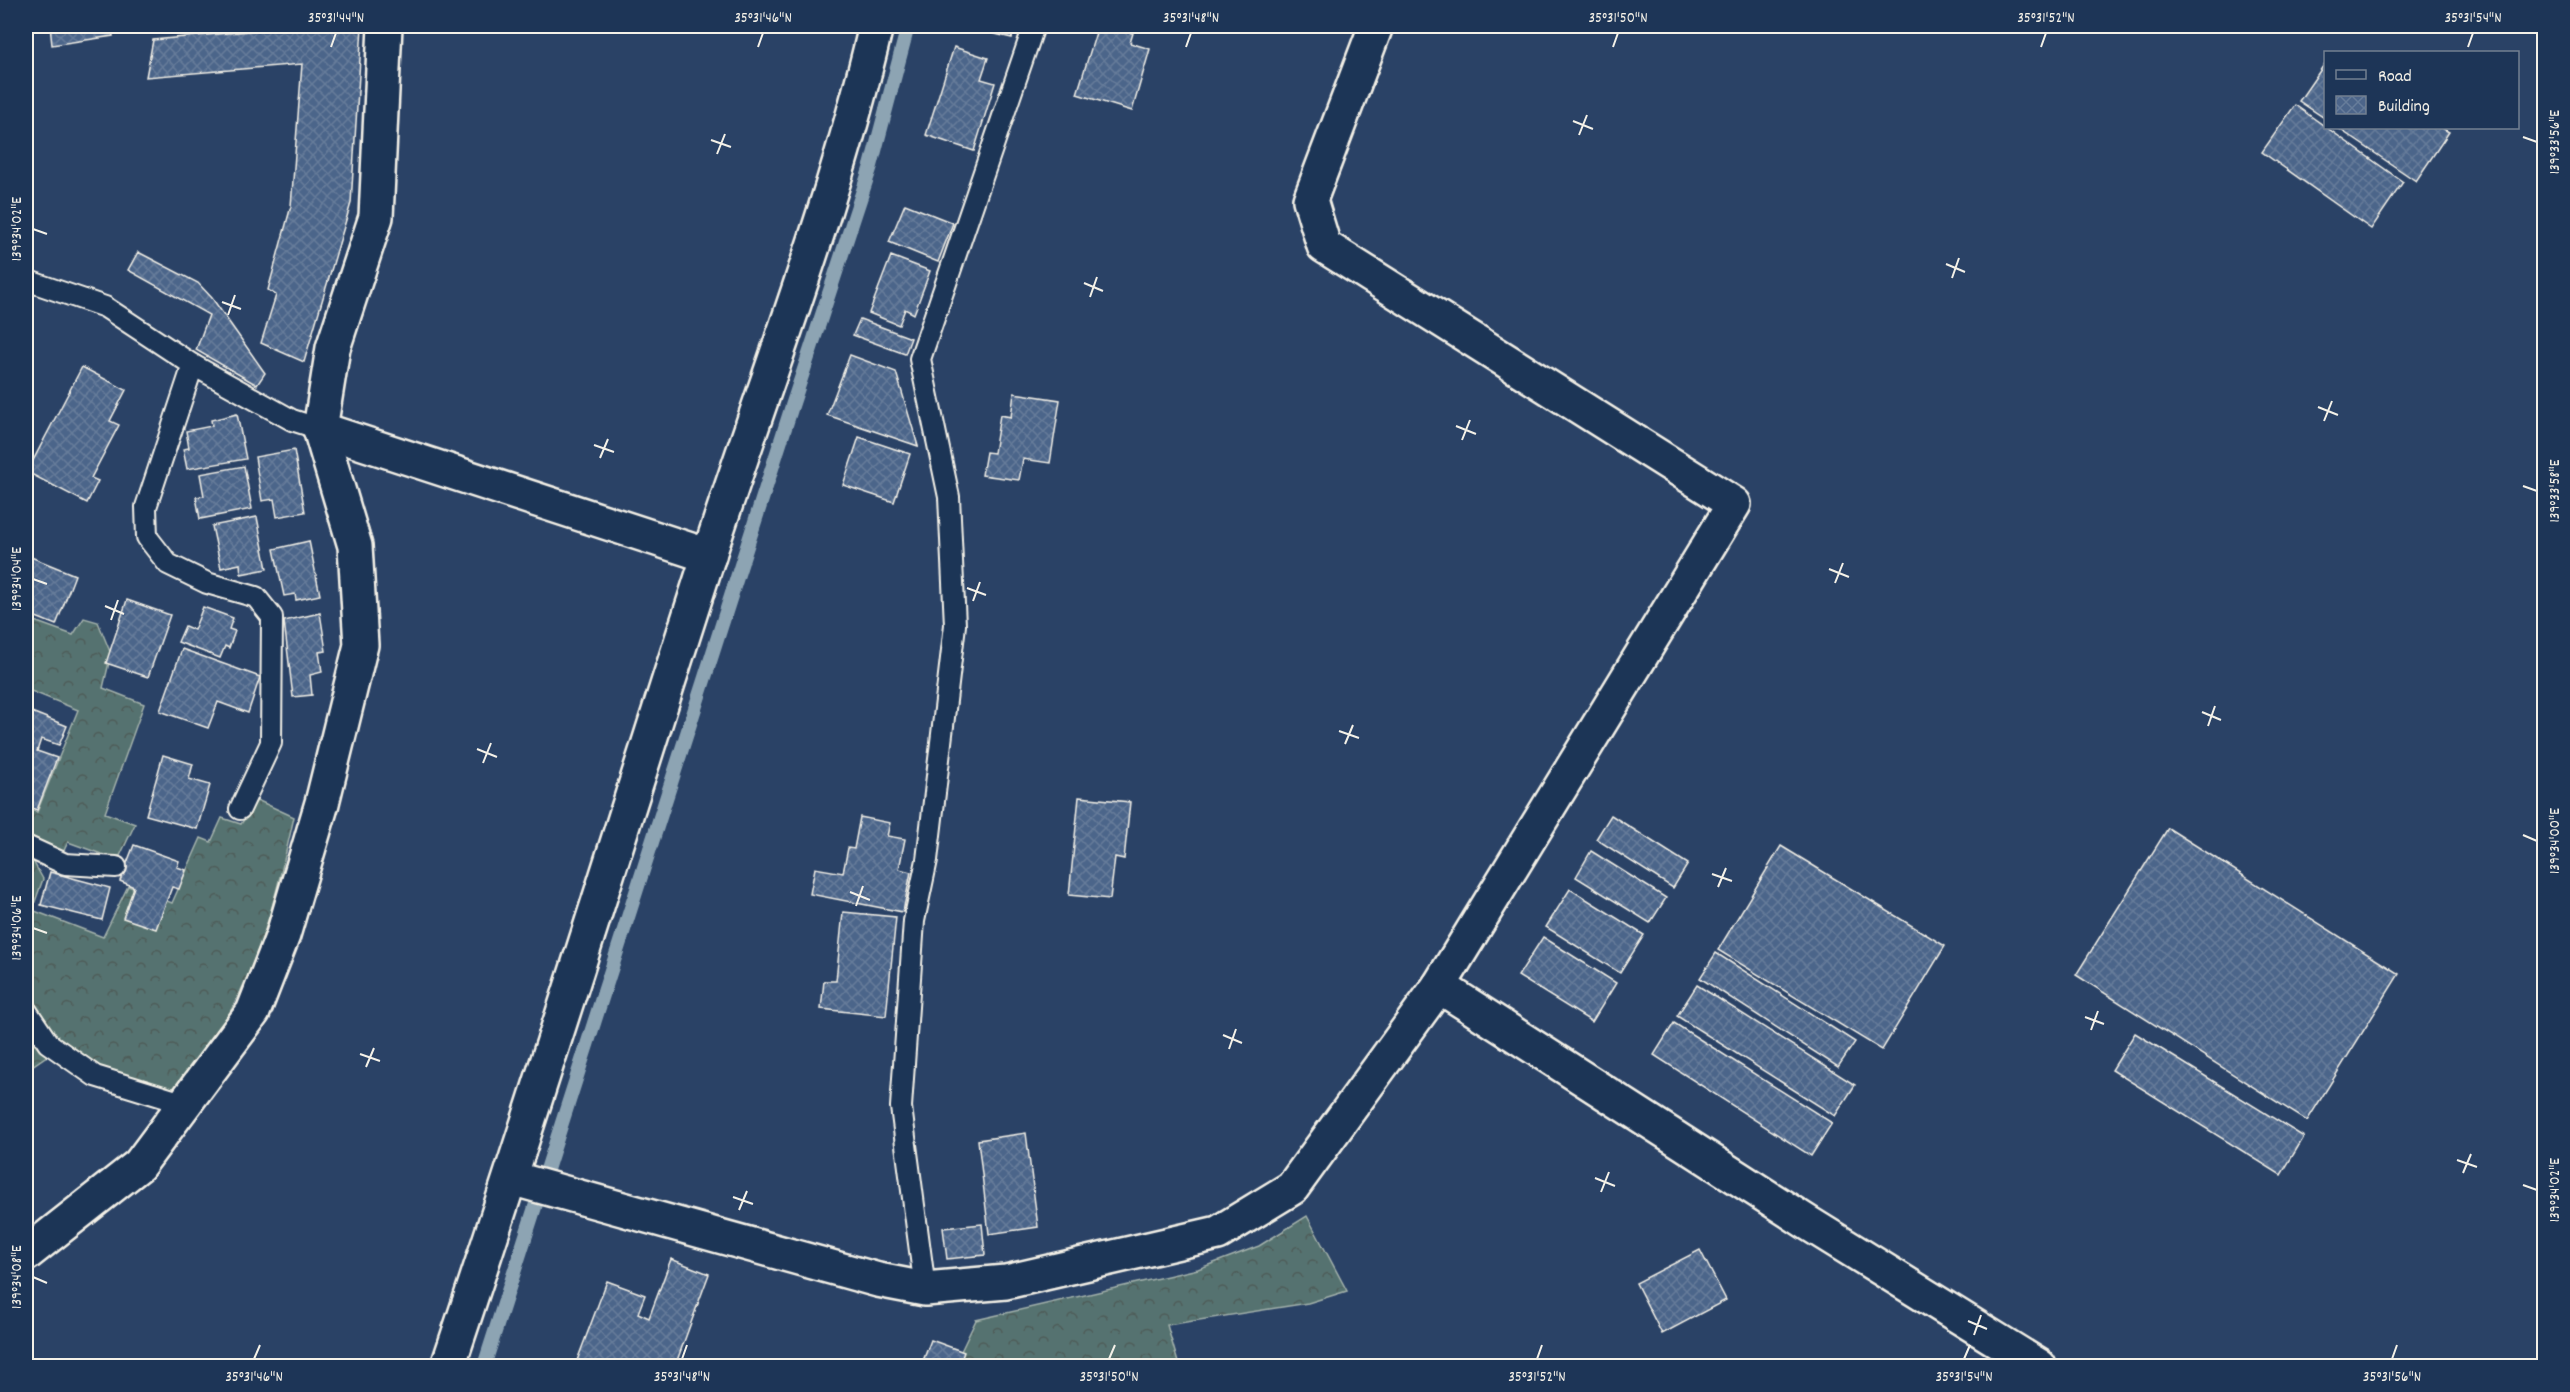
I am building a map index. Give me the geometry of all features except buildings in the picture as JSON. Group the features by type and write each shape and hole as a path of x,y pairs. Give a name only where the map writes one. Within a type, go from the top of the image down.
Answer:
{"street":[{"path":"26,1254 139,1165 253,1012 283,935 322,803 361,645 355,546 320,429 333,348 376,217 385,26"},
{"path":"448,1366 511,1178 709,556 858,106 876,26"},
{"path":"511,1178 879,1280 925,1289 1006,1282 1218,1233 1292,1188 1439,986 1734,504 1324,246 1310,200 1376,26"},
{"path":"320,429 709,556"},
{"path":"1439,986 1808,1223 2039,1366"}],"lane":[{"path":"925,1289 901,1107 914,921 927,860 955,625 949,497 920,359 1034,26"},
{"path":"26,280 105,307 193,365 292,420 320,429"},
{"path":"193,365 146,507 147,537 168,564 207,583 256,597 272,617 271,743 240,809"},
{"path":"26,846 66,864 116,867"},
{"path":"26,1010 48,1043 95,1076 186,1104"}],"green space":[{"path":"26,618 73,635 84,618 98,622 111,654 103,688 144,704 105,813 135,824 118,860 68,842 60,859 29,854 43,879 32,910 103,937 128,886 172,903 201,838 211,842 222,818 241,824 257,800 294,817 269,917 242,989 203,1054 171,1093 99,1069 63,1045 26,1070 26,809 37,812 78,710 26,689"},
{"path":"1307,1216 1347,1291 1308,1303 1167,1325 1179,1366 954,1366 976,1320 1198,1269 1259,1246"}],"waterway":[{"path":"484,1366 871,166 908,26"}]}
